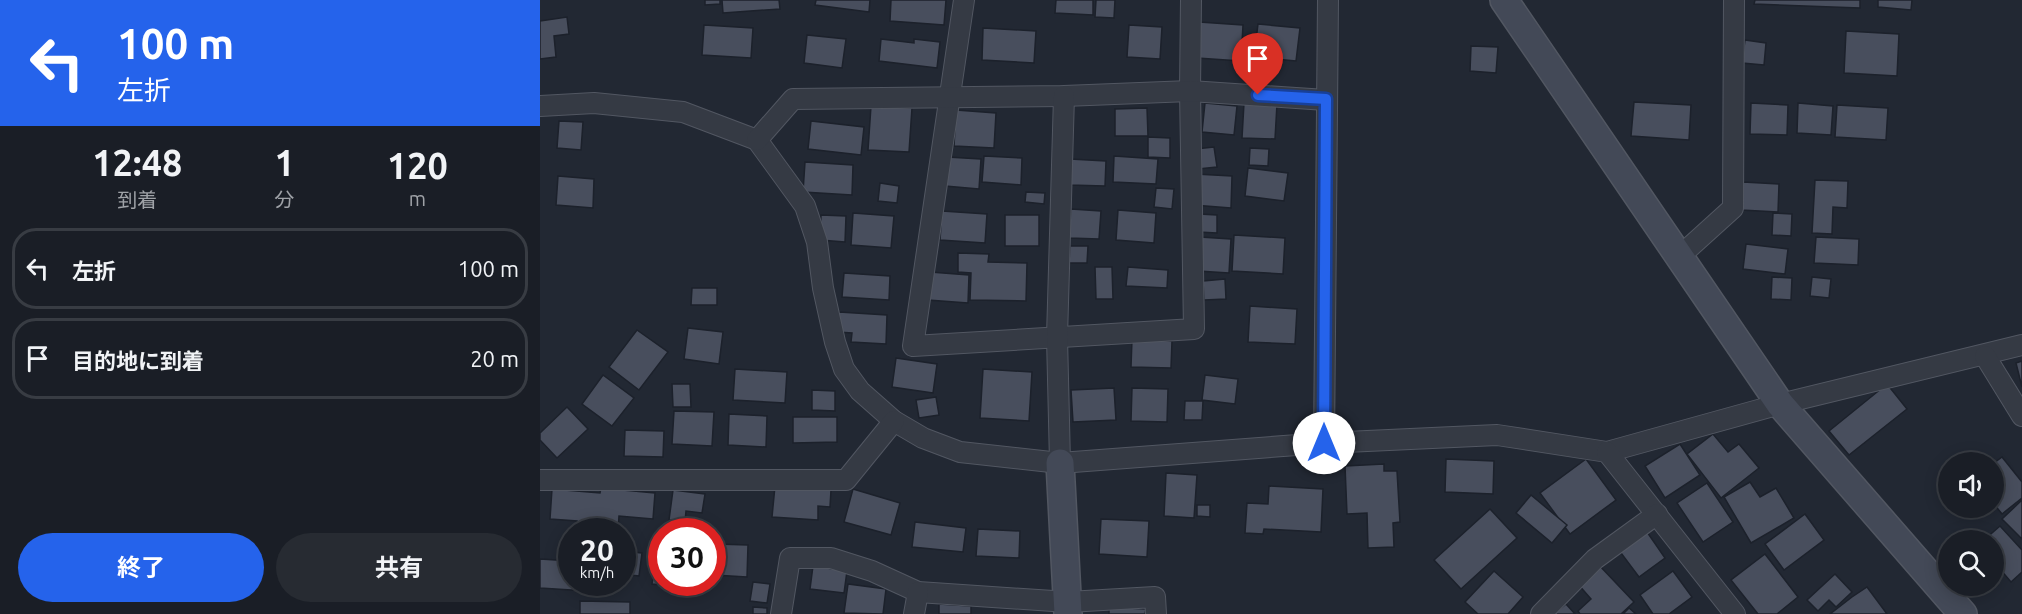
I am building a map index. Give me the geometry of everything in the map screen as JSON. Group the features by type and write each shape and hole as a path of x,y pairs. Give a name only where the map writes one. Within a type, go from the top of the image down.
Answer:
{"street":[{"path":"964,0 948,96 913,346 1194,329 1190,91 1191,0"},
{"path":"1324,443 1328,0"},
{"path":"1504,0 1780,404 1963,614"},
{"path":"1680,256 1733,208 1734,0"},
{"path":"757,140 794,99 1064,96 1190,91 1326,99"},
{"path":"1064,96 1056,338 1068,608"},
{"path":"540,106 594,103 683,112 757,140 805,206 817,242 823,288 835,342 844,369 860,391 894,422 923,438 960,452 1060,463 1324,443 1497,435 1607,452 1780,404 1985,356 2022,345"},
{"path":"1985,356 2022,416"},
{"path":"540,480 846,480 894,422"},
{"path":"1607,452 1735,614"},
{"path":"1541,614 1595,559 1657,514"},
{"path":"781,614 790,558 831,558 872,571 918,592 1068,608 1155,597 1156,614"},
{"path":"914,614 918,592"}],"building":[{"path":"705,0 720,0 720,4 705,5"},
{"path":"722,0 779,0 780,9 723,13"},
{"path":"816,0 870,0 869,12 815,5"},
{"path":"891,0 946,0 944,25 890,21"},
{"path":"1056,0 1093,0 1093,15 1055,13"},
{"path":"1096,0 1115,0 1114,18 1095,17"},
{"path":"1755,0 1860,0 1860,8 1754,4"},
{"path":"1878,0 1912,0 1911,10 1878,7"},
{"path":"567,17 569,34 554,36 556,57 540,59 540,21"},
{"path":"1199,22 1243,25 1241,61 1197,58"},
{"path":"1258,24 1300,28 1296,61 1254,57"},
{"path":"704,25 753,28 751,58 702,55"},
{"path":"1129,25 1162,27 1160,59 1127,57"},
{"path":"983,28 1036,31 1034,63 982,60"},
{"path":"1846,31 1899,34 1897,76 1844,73"},
{"path":"807,35 846,39 842,68 804,63"},
{"path":"881,39 914,43 914,39 940,42 937,68 879,61"},
{"path":"1745,40 1766,43 1764,65 1742,63"},
{"path":"1471,46 1498,47 1496,73 1470,71"},
{"path":"1634,102 1691,105 1689,140 1631,136"},
{"path":"1205,103 1237,106 1234,135 1202,132"},
{"path":"1244,103 1277,104 1275,139 1242,138"},
{"path":"1751,103 1788,105 1787,135 1750,134"},
{"path":"1798,103 1833,106 1831,135 1797,133"},
{"path":"1837,105 1888,108 1886,140 1835,137"},
{"path":"871,106 912,108 909,152 868,150"},
{"path":"1147,108 1148,136 1115,136 1115,109"},
{"path":"956,110 996,113 994,148 954,146"},
{"path":"559,121 583,122 581,150 557,148"},
{"path":"811,121 864,127 861,155 808,149"},
{"path":"1148,137 1170,138 1170,158 1148,157"},
{"path":"1214,147 1217,167 1198,169 1195,149"},
{"path":"1250,148 1269,149 1268,166 1249,165"},
{"path":"984,156 1022,158 1021,185 982,182"},
{"path":"1114,156 1158,159 1156,184 1113,182"},
{"path":"947,157 981,159 979,189 945,186"},
{"path":"1070,159 1106,161 1105,186 1069,185"},
{"path":"805,162 853,165 852,195 803,192"},
{"path":"1248,168 1288,173 1284,201 1245,196"},
{"path":"1195,174 1232,176 1231,208 1193,205"},
{"path":"558,176 594,179 593,208 556,205"},
{"path":"1815,180 1848,181 1847,208 1833,207 1832,234 1812,233"},
{"path":"1743,182 1779,184 1778,212 1741,210"},
{"path":"880,183 899,186 897,203 878,201"},
{"path":"1156,188 1174,189 1172,209 1154,207"},
{"path":"1026,192 1045,193 1044,204 1025,202"},
{"path":"1071,209 1101,211 1099,239 1069,238"},
{"path":"1118,210 1156,213 1154,243 1116,240"},
{"path":"942,211 987,214 985,243 940,240"},
{"path":"853,213 894,216 891,248 851,245"},
{"path":"1773,213 1792,214 1791,236 1772,235"},
{"path":"1199,214 1217,215 1217,233 1198,232"},
{"path":"821,215 846,216 845,242 820,240"},
{"path":"1005,215 1039,215 1039,246 1005,246"},
{"path":"1234,235 1285,238 1283,274 1232,271"},
{"path":"1200,237 1231,239 1229,273 1198,271"},
{"path":"1816,237 1859,239 1858,265 1814,263"},
{"path":"1746,244 1788,249 1785,274 1743,269"},
{"path":"1070,246 1088,246 1087,263 1069,263"},
{"path":"958,253 989,254 988,262 1027,263 1026,301 970,300 971,273 958,272"},
{"path":"1095,267 1112,267 1113,299 1096,299"},
{"path":"1128,267 1168,270 1167,288 1126,286"},
{"path":"930,272 969,275 968,303 928,300"},
{"path":"844,273 890,276 889,300 842,297"},
{"path":"1772,277 1792,278 1791,300 1771,299"},
{"path":"1812,277 1831,279 1829,298 1810,296"},
{"path":"1225,279 1226,299 1204,300 1203,281"},
{"path":"692,288 717,288 717,305 691,305"},
{"path":"1250,306 1297,309 1295,344 1248,342"},
{"path":"839,312 887,315 886,344 851,342 852,333 837,332"},
{"path":"688,328 723,332 719,364 684,359"},
{"path":"637,330 668,352 639,390 609,367"},
{"path":"1132,339 1172,341 1171,368 1131,367"},
{"path":"896,358 937,364 933,393 892,387"},
{"path":"2022,361 2022,387 2016,363"},
{"path":"735,369 787,372 785,403 733,400"},
{"path":"983,369 1032,372 1029,421 980,418"},
{"path":"603,375 634,398 612,426 582,404"},
{"path":"1205,375 1238,379 1235,404 1202,400"},
{"path":"672,384 690,384 691,407 673,407"},
{"path":"1887,384 1907,409 1849,455 1829,431"},
{"path":"1114,388 1116,420 1073,422 1071,390"},
{"path":"1132,388 1168,389 1167,422 1131,421"},
{"path":"812,390 835,391 835,411 812,410"},
{"path":"936,397 939,415 919,418 916,400"},
{"path":"1185,401 1203,401 1202,420 1184,420"},
{"path":"567,407 588,429 557,458 540,440 540,433"},
{"path":"674,411 714,412 712,446 672,444"},
{"path":"729,414 767,416 766,447 728,445"},
{"path":"793,417 837,417 837,442 793,443"},
{"path":"625,430 664,431 663,457 624,456"},
{"path":"1713,434 1728,452 1739,444 1759,468 1721,498 1687,454"},
{"path":"1680,444 1700,475 1665,498 1645,466"},
{"path":"1446,459 1494,461 1493,494 1445,492"},
{"path":"1586,459 1616,500 1570,534 1540,493"},
{"path":"2004,460 2022,482 2022,498 2004,512"},
{"path":"1384,464 1384,471 1397,471 1400,522 1393,523 1394,547 1368,548 1367,513 1347,514 1345,466"},
{"path":"1166,473 1197,475 1194,518 1164,516"},
{"path":"1750,482 1760,497 1776,488 1794,518 1751,543 1724,497"},
{"path":"1707,483 1733,522 1703,542 1677,503"},
{"path":"775,486 831,490 830,507 818,506 818,520 772,517"},
{"path":"1269,486 1323,489 1321,532 1264,529 1263,534 1245,533 1247,503 1268,504"},
{"path":"601,488 655,493 653,518 619,516 619,518 550,519 552,489 600,493"},
{"path":"853,489 900,503 891,535 844,522"},
{"path":"673,490 705,494 702,513 686,511 685,518 669,518"},
{"path":"1531,495 1567,525 1552,543 1516,513"},
{"path":"2022,500 2022,539 2002,519"},
{"path":"1197,505 1210,505 1210,517 1197,516"},
{"path":"1490,509 1517,538 1461,589 1434,560"},
{"path":"1805,514 1824,540 1784,570 1765,544"},
{"path":"1101,519 1149,521 1147,557 1099,554"},
{"path":"915,522 966,528 963,552 912,547"},
{"path":"978,529 1020,531 1019,558 976,556"},
{"path":"1645,529 1665,558 1639,577 1618,549"},
{"path":"2004,530 2022,550 2022,572 2011,582 2004,574"},
{"path":"726,544 748,545 747,577 726,576"},
{"path":"636,552 642,553 639,576 636,576"},
{"path":"1765,554 1798,597 1777,614 1758,614 1731,580"},
{"path":"540,559 558,560 558,589 540,588"},
{"path":"1597,563 1634,602 1621,614 1580,614 1578,611 1591,599 1577,583"},
{"path":"813,566 847,571 844,593 810,589"},
{"path":"1494,571 1523,597 1508,614 1478,614 1465,602"},
{"path":"1673,571 1692,597 1669,614 1653,614 1640,595"},
{"path":"1835,574 1852,592 1836,607 1829,600 1818,611 1807,600"},
{"path":"753,582 770,584 767,603 750,601"},
{"path":"848,584 886,589 883,614 844,613"},
{"path":"1867,587 1887,614 1830,614 1852,597"},
{"path":"580,601 630,602 630,614 580,614"},
{"path":"939,604 971,606 971,614 939,614"},
{"path":"1566,604 1575,614 1554,614"},
{"path":"753,607 767,608 767,614 753,614"},
{"path":"1109,607 1146,609 1145,614 1109,614"},
{"path":"1629,608 1636,614 1623,614"}],"route":[{"path":"1258,95 1326,99 1324,443"}]}
